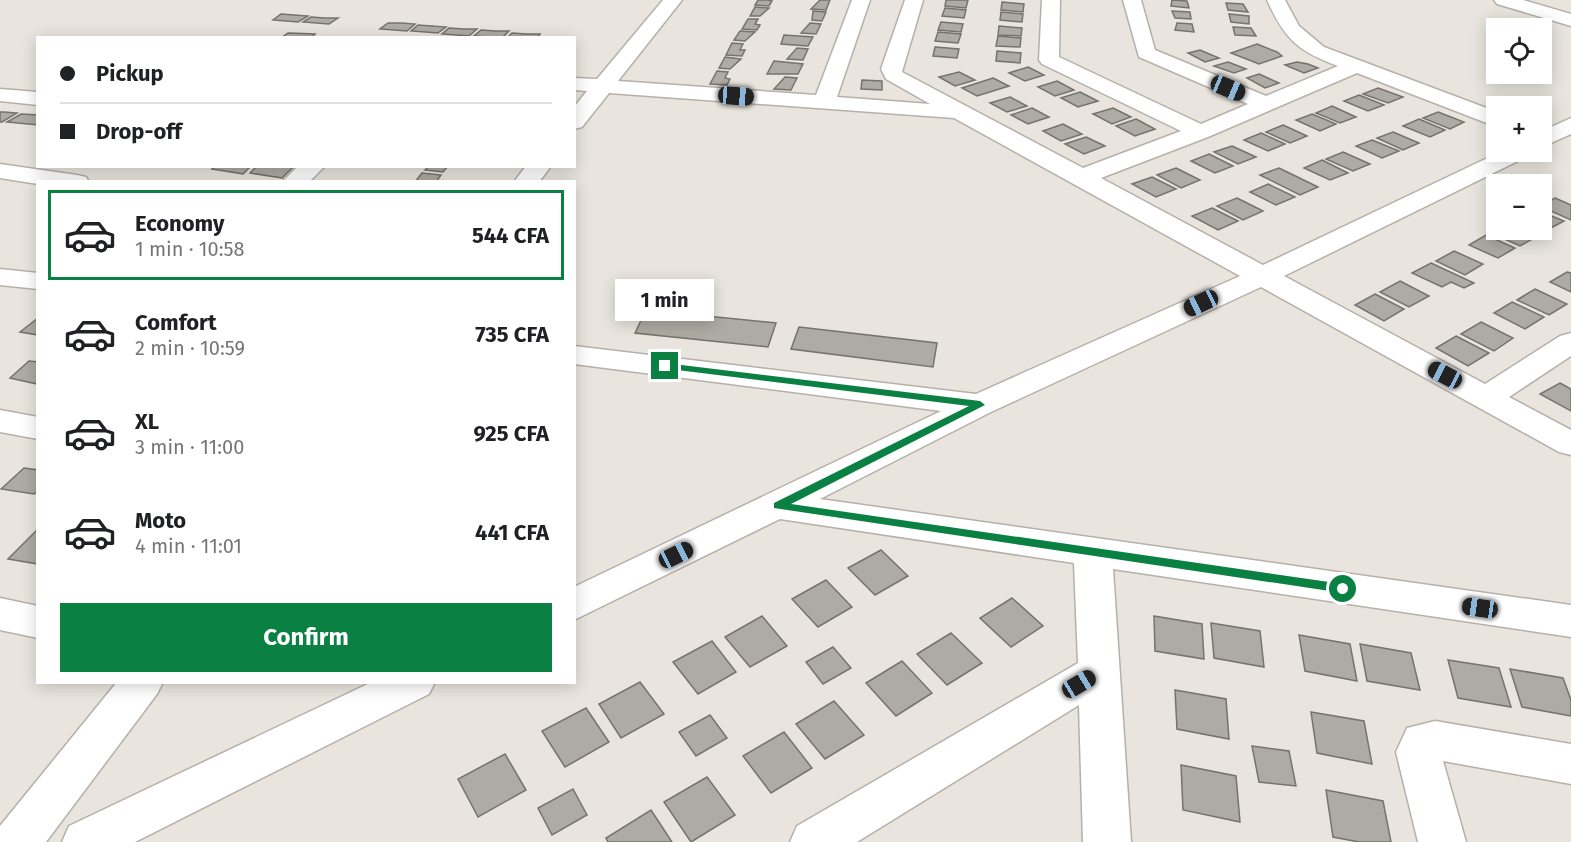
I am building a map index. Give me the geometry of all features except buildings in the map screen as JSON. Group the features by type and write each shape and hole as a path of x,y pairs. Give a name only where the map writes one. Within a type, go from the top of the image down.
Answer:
{"street":[{"path":"576,120 673,0"},
{"path":"824,103 861,0"},
{"path":"914,0 891,73 958,112 1082,177 1571,444"},
{"path":"1051,0 1049,60 1200,132"},
{"path":"1132,0 1146,53 1266,105"},
{"path":"1276,0 1291,32 1299,40 1357,66 1486,116"},
{"path":"1517,1 1571,20"},
{"path":"1082,177 1200,132 1357,66"},
{"path":"576,84 958,112"},
{"path":"0,95 36,99"},
{"path":"1552,134 1571,125"},
{"path":"1552,145 1571,148"},
{"path":"2,173 36,152"},
{"path":"576,604 980,405 1262,276 1496,162"},
{"path":"296,180 311,168"},
{"path":"2,173 60,180"},
{"path":"0,277 36,282"},
{"path":"1485,398 1571,342"},
{"path":"576,355 980,405"},
{"path":"0,421 36,428"},
{"path":"778,506 1571,621"},
{"path":"1093,553 1107,842"},
{"path":"0,614 36,622"},
{"path":"814,842 1100,671"},
{"path":"17,842 139,684"},
{"path":"86,842 410,684"},
{"path":"1442,842 1418,752 1423,742 1435,740 1571,764"}],"route":[{"path":"665,366 980,405 778,506 1343,589"}]}
